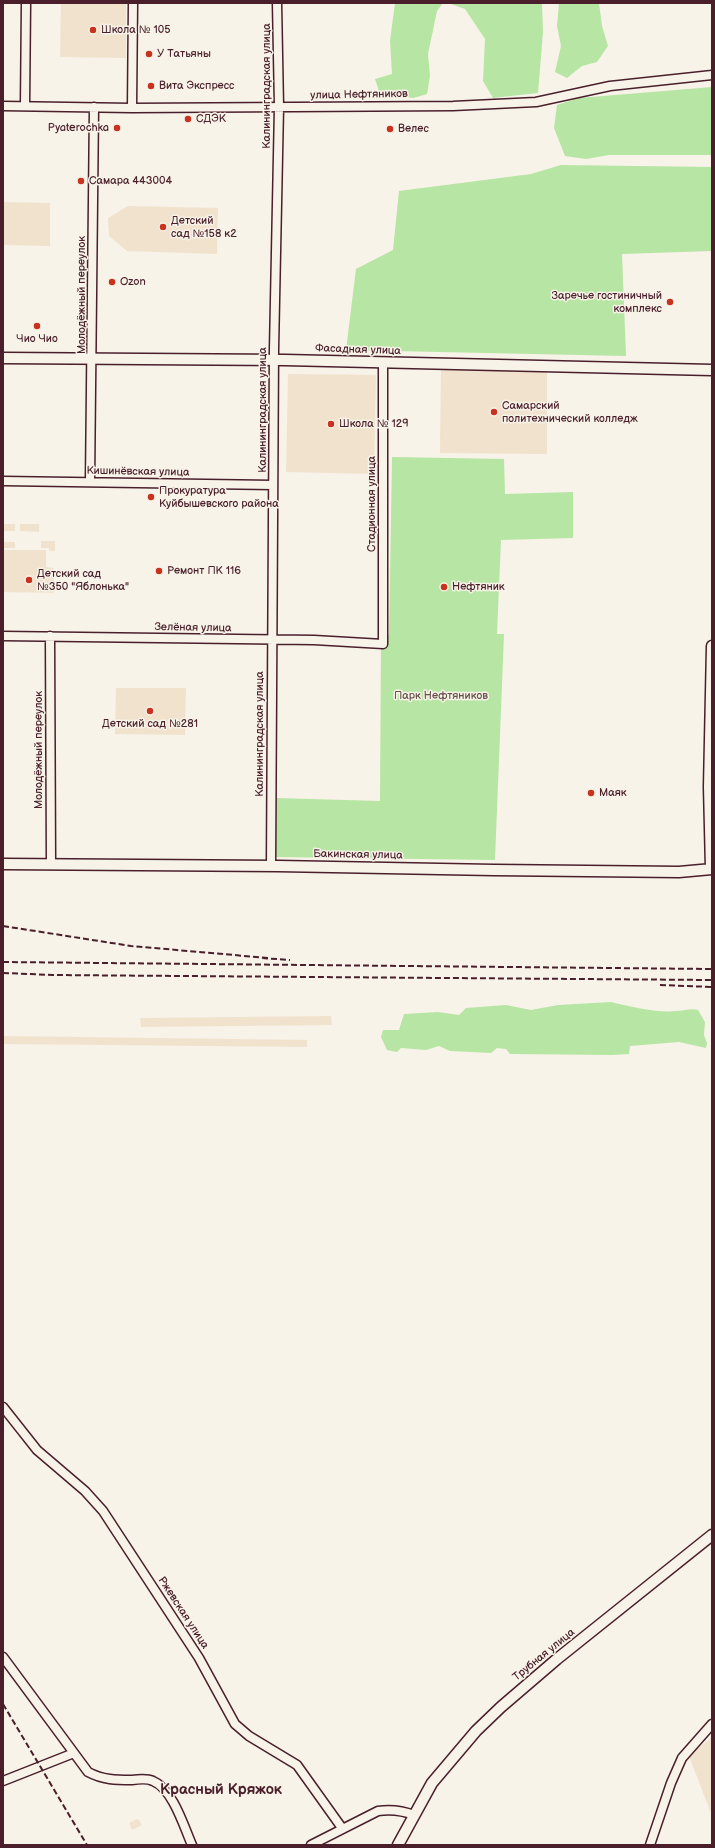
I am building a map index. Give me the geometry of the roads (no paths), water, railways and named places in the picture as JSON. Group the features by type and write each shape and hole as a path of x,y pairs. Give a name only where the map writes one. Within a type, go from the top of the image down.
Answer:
{"main road":[{"name":"Фасадная улица","path":"3,358 274,360 712,370"},
{"path":"712,646 709,787 712,868"},
{"name":"Бакинская улица","path":"3,864 679,872 712,868"},
{"name":"Трубная улица","path":"398,1845 432,1782 476,1731 556,1659 712,1535"}],"street":[{"path":"25,106 26,3"},
{"path":"132,108 133,3"},
{"name":"Калининградская улица","path":"271,866 271,641 274,360 279,107 277,3"},
{"name":"улица Нефтяников","path":"3,106 94,108 453,106 536,102 610,86 712,75"},
{"name":"Молодёжный переулок","path":"90,482 94,108"},
{"name":"Стадионная улица","path":"383,363 383,644"},
{"name":"Кишинёвская улица","path":"3,481 273,485"},
{"name":"Зелёная улица","path":"3,636 271,641 301,640 383,644"},
{"name":"Молодёжный переулок","path":"50,636 51,864"},
{"name":"Ржевская улица","path":"3,1407 37,1450 85,1491 103,1512 199,1658 235,1724 249,1736 297,1765 342,1828"},
{"path":"3,1657 88,1772 97,1777 117,1780 149,1779 157,1783 164,1789 176,1806 192,1845"},
{"path":"650,1845 671,1783 682,1758 712,1724"},
{"path":"3,1781 74,1753"},
{"path":"311,1845 378,1811 389,1809 414,1815"}],"railway":[{"path":"3,926 131,946 268,958"},
{"path":"262,958 290,960"},
{"path":"3,962 712,969"},
{"path":"3,973 52,975 712,980"},
{"path":"660,985 712,987"},
{"path":"3,1704 87,1845"}],"place":[{"name":"Школа № 105","path":"93,30"},
{"name":"У Татьяны","path":"149,54"},
{"name":"Вита Экспресс","path":"151,86"},
{"name":"СДЭК","path":"188,119"},
{"name":"Pyaterochka","path":"117,128"},
{"name":"Велес","path":"390,129"},
{"name":"Самара 443004","path":"81,181"},
{"name":"Детский сад №158 к2","path":"163,227"},
{"name":"Ozon","path":"112,282"},
{"name":"Заречье гостиничный комплекс","path":"670,302"},
{"name":"Чио Чио","path":"37,326"},
{"name":"Самарский политехнический колледж","path":"494,412"},
{"name":"Школа № 129","path":"331,424"},
{"name":"Прокуратура Куйбышевского района","path":"151,497"},
{"name":"Ремонт ПК 116","path":"159,571"},
{"name":"Детский сад №350 \"Яблонька\"","path":"29,580"},
{"name":"Нефтяник","path":"444,587"},
{"name":"Детский сад №281","path":"150,711"},
{"name":"Маяк","path":"591,793"}],"district":[{"name":"Красный Кряжок","path":"221,1790"}],"park label":[{"name":"Парк Нефтяников","path":"441,696"}]}
